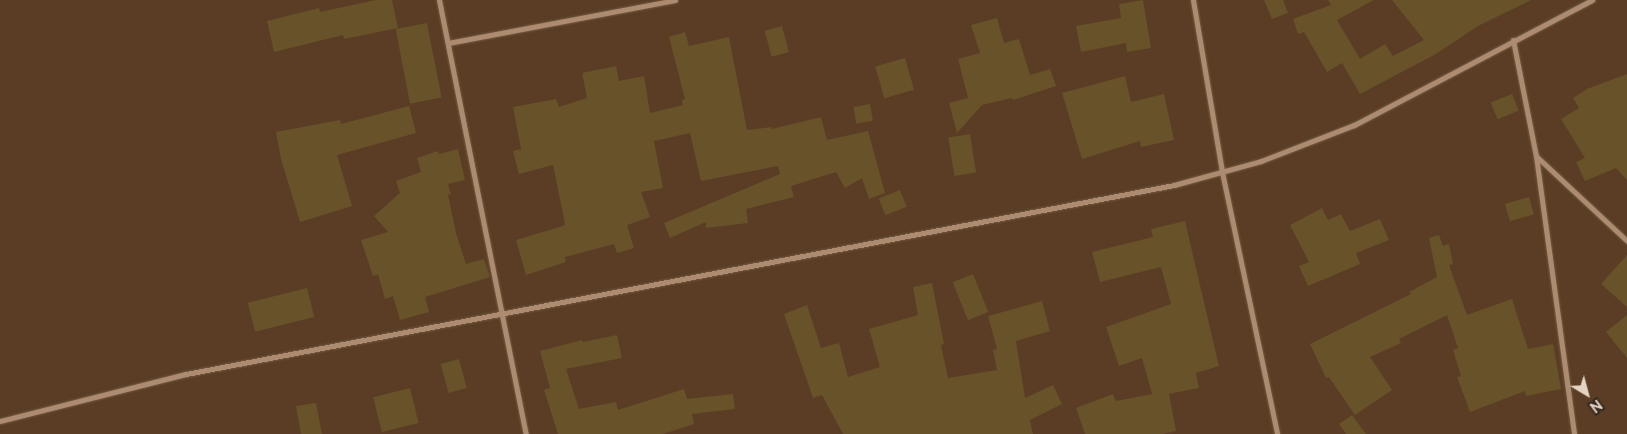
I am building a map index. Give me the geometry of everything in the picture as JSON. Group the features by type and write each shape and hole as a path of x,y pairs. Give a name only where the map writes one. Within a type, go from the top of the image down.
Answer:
{"street":[{"path":"439,0 526,434"},
{"path":"448,43 675,0"},
{"path":"1193,0 1222,172 1277,434"},
{"path":"0,421 186,374 1174,185 1261,161 1354,124 1592,0"},
{"path":"1513,40 1536,156 1574,434"},
{"path":"1536,156 1627,241"}],"building":[{"path":"376,0 392,0 398,28 344,39 343,35 274,52 267,21 319,8 320,12"},
{"path":"1143,0 1151,48 1127,52 1126,43 1081,52 1076,26 1121,18 1119,4"},
{"path":"1264,0 1283,0 1288,13 1272,19"},
{"path":"1328,0 1374,0 1337,20 1360,59 1385,44 1393,56 1424,40 1392,0 1531,0 1478,26 1436,54 1360,94 1342,63 1327,72 1304,32 1298,34 1293,19 1331,5"},
{"path":"997,18 1004,43 1019,39 1030,75 1050,69 1056,86 1013,100 1012,98 982,105 957,133 949,103 968,98 958,59 980,53 971,25"},
{"path":"427,23 442,98 410,104 396,29"},
{"path":"782,26 789,52 772,57 765,31"},
{"path":"685,32 689,46 729,37 747,130 771,127 772,129 821,117 827,140 868,131 885,193 869,199 862,178 845,188 836,172 791,186 794,197 746,209 748,223 706,228 706,222 670,238 664,223 780,174 778,166 701,181 690,133 654,141 663,188 641,192 650,217 627,225 634,248 617,253 614,244 565,257 566,262 526,275 516,240 565,224 553,165 519,174 513,151 521,149 513,107 556,99 559,107 587,98 582,73 616,66 619,81 644,76 650,113 683,105 682,100 685,99 669,37"},
{"path":"905,58 914,90 884,98 875,67"},
{"path":"1627,74 1627,180 1616,168 1585,181 1576,162 1585,158 1561,119 1579,108 1573,98 1587,89"},
{"path":"1125,76 1131,102 1164,94 1174,140 1141,147 1140,141 1082,159 1062,93"},
{"path":"1512,94 1519,111 1497,119 1491,103"},
{"path":"870,104 873,121 856,124 853,107"},
{"path":"409,106 416,133 337,155 352,206 300,222 281,159 276,132 340,120 341,124"},
{"path":"970,134 976,173 954,176 948,137"},
{"path":"458,149 465,180 448,184 451,194 448,195 456,233 466,264 484,259 490,277 425,297 429,312 400,320 393,296 385,299 378,274 373,276 361,240 388,232 374,216 400,193 396,181 421,172 417,158 438,151 439,154"},
{"path":"900,190 907,207 885,215 879,199"},
{"path":"1529,197 1534,214 1510,221 1505,204"},
{"path":"1322,208 1328,220 1341,214 1350,231 1380,219 1389,240 1356,253 1360,264 1308,286 1299,266 1309,262 1290,225"},
{"path":"1185,221 1219,366 1196,373 1199,388 1169,394 1176,431 1163,434 1085,434 1076,408 1113,394 1116,401 1152,394 1142,358 1119,366 1106,327 1171,304 1161,267 1100,282 1092,252 1153,237 1151,229"},
{"path":"1439,235 1443,246 1449,244 1453,264 1449,265 1467,315 1512,299 1528,349 1553,344 1561,389 1526,396 1525,391 1470,412 1457,377 1461,376 1453,350 1458,348 1447,315 1399,339 1401,343 1370,357 1392,390 1355,415 1329,377 1326,378 1310,344 1411,294 1409,292 1437,277 1429,238"},
{"path":"1627,255 1627,307 1601,284"},
{"path":"973,274 988,312 968,320 953,282"},
{"path":"932,283 944,344 941,345 948,378 997,370 993,350 997,349 988,316 1042,301 1050,331 1016,341 1025,398 1053,385 1062,404 1030,420 1033,434 843,434 822,395 813,398 784,314 807,305 821,348 839,343 848,377 880,367 869,329 918,315 913,287"},
{"path":"307,288 314,317 255,332 248,303"},
{"path":"1627,315 1627,358 1606,332"},
{"path":"617,335 622,358 566,369 579,409 616,402 618,410 684,389 687,399 733,394 735,409 692,414 694,424 663,434 558,434 544,390 550,388 540,351 582,340 583,342"},
{"path":"459,359 467,388 448,393 441,364"},
{"path":"410,388 419,423 382,432 373,397"},
{"path":"316,403 322,434 301,434 296,406"},
{"path":"1352,415 1366,434 1346,434 1339,424"}]}
